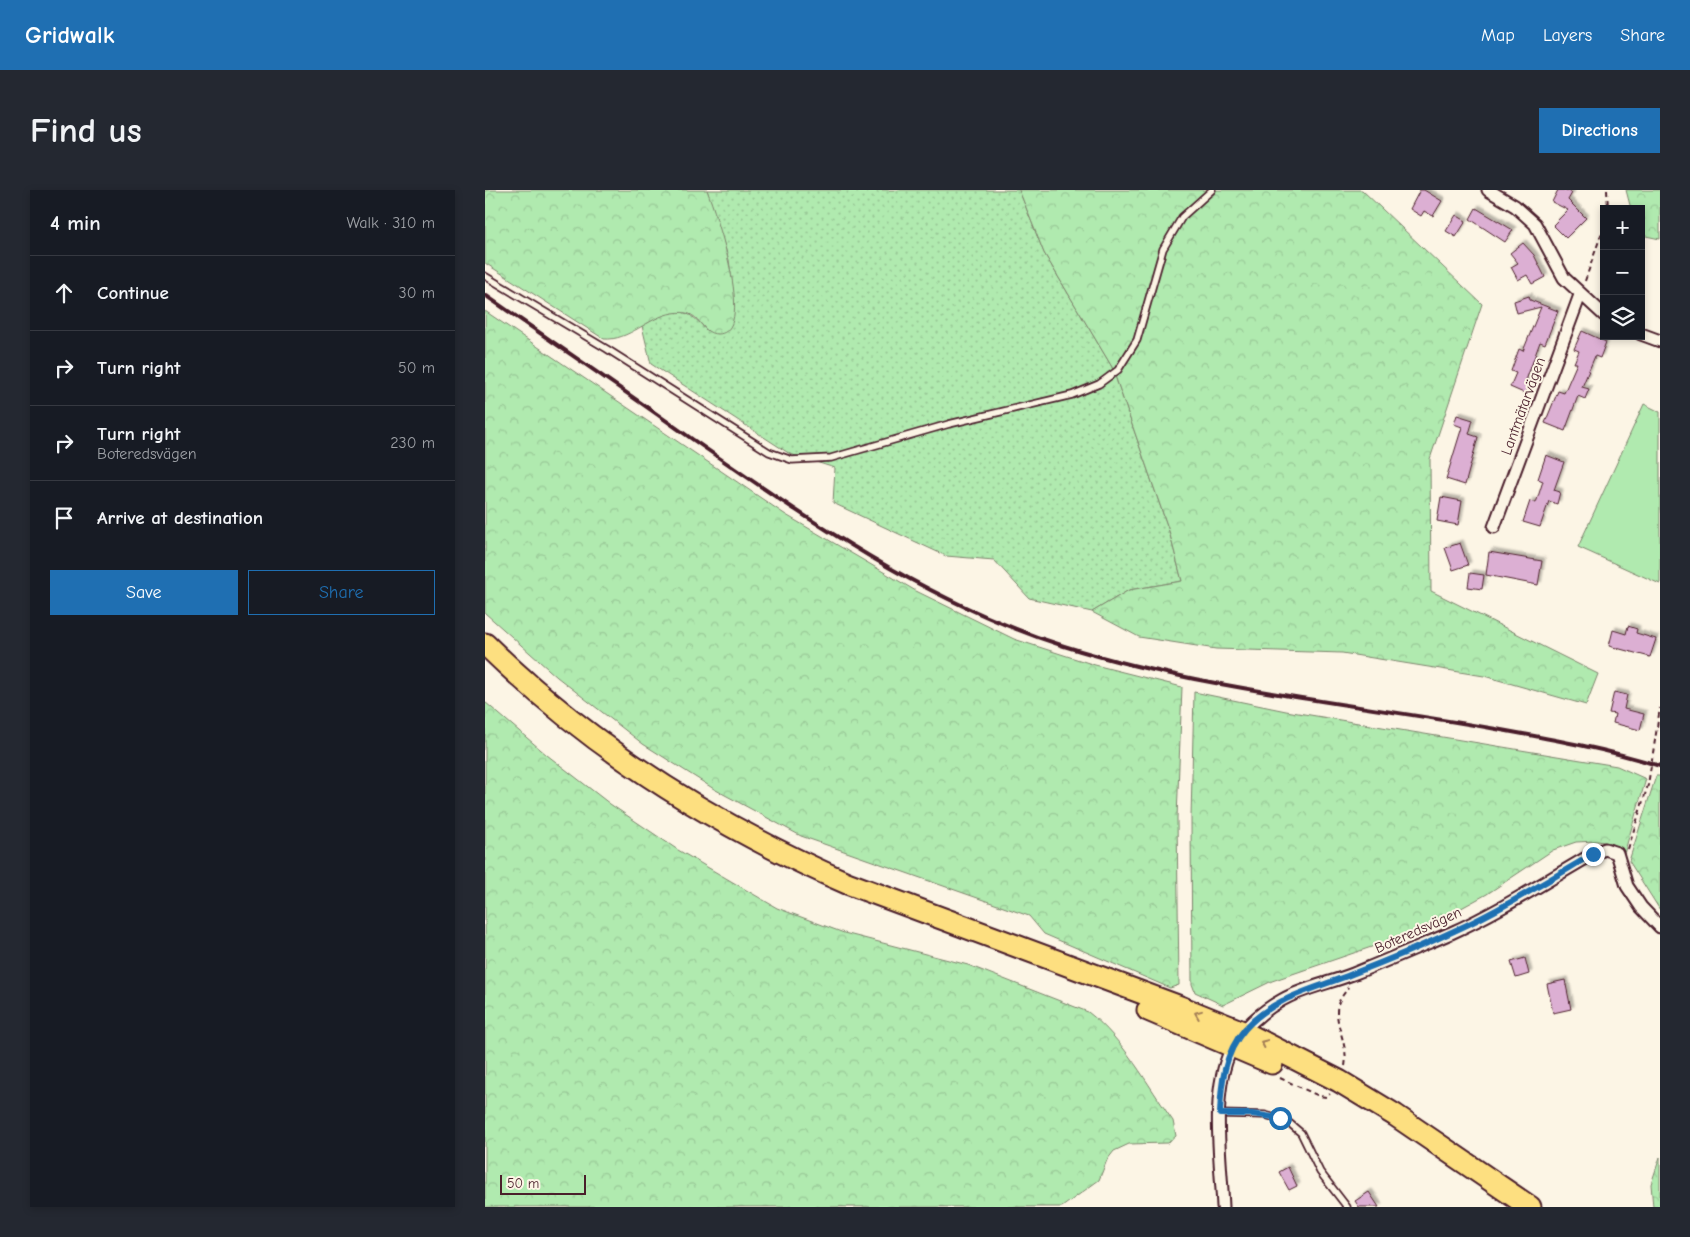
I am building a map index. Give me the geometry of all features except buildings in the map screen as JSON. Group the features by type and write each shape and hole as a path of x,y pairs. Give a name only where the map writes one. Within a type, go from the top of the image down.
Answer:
{"highway":[{"path":"485,644 547,699 613,751 698,808 796,861 890,900 1183,1008 1387,1127 1506,1207"},
{"path":"485,658 540,707 636,779 693,817 791,870 887,911 1128,1002 1238,1039 1330,1077 1387,1110 1530,1207"}],"street":[{"path":"1488,190 1515,206 1535,224 1564,278 1600,312"},
{"name":"Lantmätarvägen","path":"1494,527 1580,295"},
{"path":"1645,335 1660,341"},
{"name":"Boteredsvägen","path":"1238,1039 1283,1000 1353,974 1453,932 1496,910 1593,854 1605,849 1617,853 1623,866"},
{"path":"1623,866 1627,886 1641,907 1660,927"},
{"path":"1223,1207 1220,1114 1222,1082 1238,1039"}],"lane":[{"path":"485,276 607,349 769,452 792,460 831,458 949,424 1072,395 1099,384 1118,370 1137,340 1163,249 1183,217 1211,190"},
{"path":"1220,1114 1265,1115 1287,1121 1301,1133 1320,1172 1347,1207"}],"path":[{"path":"1607,190 1608,205"},
{"path":"1580,295 1600,238"},
{"path":"1623,866 1648,785 1660,708"}],"green space":[{"path":"485,190 707,190 724,244 734,293 734,314 729,328 718,334 712,333 695,317 683,312 664,315 630,333 613,339 604,339 485,263"},
{"path":"707,190 1019,190 1044,253 1112,367 1169,531 1182,581 1129,590 1092,612 1029,598 994,560 946,556 833,503 835,468 790,454 651,364 642,326 660,316 676,312 691,316 706,330 733,289 729,260"},
{"path":"1019,190 1362,190 1482,304 1430,459 1431,591 1598,674 1586,705 1484,676 1342,653 1216,649 1139,637 1092,612 1129,590 1182,581 1169,531 1112,367 1044,253"},
{"path":"1626,190 1660,190 1660,239 1645,236 1645,205 1630,205"},
{"path":"485,311 786,515 916,591 1014,639 1095,665 1182,687 1177,818 1179,985 1170,988 1044,934 1029,916 801,836 714,789 643,744 557,677 485,613"},
{"path":"1644,404 1660,412 1660,584 1578,547"},
{"path":"1194,692 1286,711 1617,766 1646,779 1624,854 1611,843 1597,841 1576,842 1553,850 1487,894 1421,930 1272,981 1223,1005 1195,992 1192,984 1191,818"},
{"path":"485,702 547,755 610,804 678,850 777,908 844,933 968,965 1088,1012 1113,1036 1134,1063 1173,1121 1176,1136 1168,1143 1129,1144 1114,1151 1107,1160 1099,1180 1062,1207 485,1207"},
{"path":"1656,776 1660,776 1660,910 1629,861"},
{"path":"1660,1157 1660,1207 1653,1207 1651,1184"}],"railway":[{"path":"485,295 825,529 917,583 965,607 1014,628 1064,646 1170,674 1224,685 1537,737 1599,749 1660,766"}],"route":[{"path":"1280,1118 1252,1114 1220,1114 1222,1082 1231,1050 1247,1027 1267,1010 1283,1000 1353,974 1453,932 1496,910 1593,854"}]}
